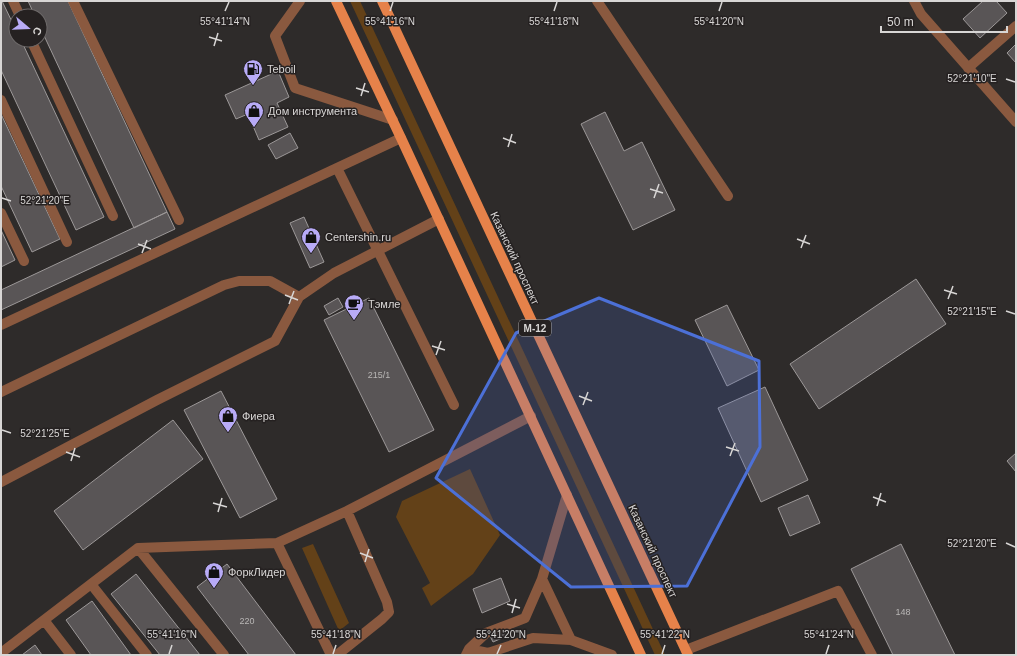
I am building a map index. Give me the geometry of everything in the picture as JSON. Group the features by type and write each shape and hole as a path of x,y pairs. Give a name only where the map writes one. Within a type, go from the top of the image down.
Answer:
{"main road":[{"path":"336,1 568,495 641,655"},
{"name":"Казанский проспект","path":"382,1 687,653"}],"street":[{"path":"73,1 179,220"},
{"path":"300,1 275,36 295,88 393,120"},
{"path":"597,1 728,196"},
{"path":"914,1 920,14 1016,122"},
{"path":"968,68 1016,26"},
{"path":"35,48 113,216"},
{"path":"1,100 67,242"},
{"path":"1,325 401,138"},
{"path":"338,168 454,405"},
{"path":"1,213 24,261"},
{"path":"1,482 157,400 275,341 299,297 334,273 439,219"},
{"path":"1,392 224,285 239,281 270,281 299,297"},
{"path":"1,653 138,548 277,543 347,511 530,416"},
{"path":"469,653 486,633 525,618 542,579 568,495"},
{"path":"337,655 389,612 387,602 347,511"},
{"path":"277,543 331,655"},
{"path":"138,548 224,655"},
{"path":"542,579 571,640"},
{"path":"91,584 147,655"},
{"path":"687,653 838,591 872,655"},
{"path":"44,620 71,655"},
{"path":"469,653 488,653 533,638 571,640 612,655"}],"highlighted area":[{"path":"599,298 759,361 760,447 687,586 571,587 436,478 516,333"}],"shaded area":[{"path":"350,1 360,1 665,655 655,655"},
{"path":"470,469 500,535 473,574 431,606 422,588 430,583 396,517 402,501"},
{"path":"313,544 349,623 339,631 302,548"}],"building":[{"path":"2,1 8,13 8,48 25,48 104,217 76,230 1,70"},
{"path":"28,1 68,1 167,212 134,228 48,44 48,8 31,8"},
{"path":"983,1 996,1 1007,13 980,38 963,19"},
{"path":"1016,44 1016,63 1007,53"},
{"path":"278,71 289,97 277,103 288,127 259,140 248,114 236,119 225,95"},
{"path":"605,112 624,151 642,142 675,210 633,230 581,124"},
{"path":"1,114 60,239 32,252 1,186"},
{"path":"290,133 298,148 276,159 268,145"},
{"path":"167,212 175,229 1,310 1,290"},
{"path":"304,217 324,262 310,268 290,223"},
{"path":"1,230 15,260 1,267"},
{"path":"916,279 946,324 819,409 790,364"},
{"path":"338,298 343,307 329,315 324,306"},
{"path":"369,298 434,430 389,452 324,320"},
{"path":"727,305 759,370 727,386 695,320"},
{"path":"765,387 808,480 761,502 718,408"},
{"path":"221,391 277,499 240,518 184,410"},
{"path":"173,420 203,459 83,550 54,511"},
{"path":"1016,453 1016,472 1007,461"},
{"path":"808,495 820,523 790,536 778,508"},
{"path":"901,544 955,655 893,655 851,569"},
{"path":"227,564 296,655 249,655 197,587"},
{"path":"136,574 200,655 160,655 111,594"},
{"path":"501,578 510,601 482,613 473,589"},
{"path":"92,601 131,655 91,655 66,620"},
{"path":"507,629 509,635 493,642 490,636"},
{"path":"35,645 42,655 22,655"}],"place":[{"name":"Teboil","path":"253,86"},
{"name":"Дом инструмента","path":"254,128"},
{"name":"Centershin.ru","path":"311,254"},
{"name":"Тэмле","path":"354,321"},
{"name":"Фиера","path":"228,433"},
{"name":"ФоркЛидер","path":"214,589"}]}
